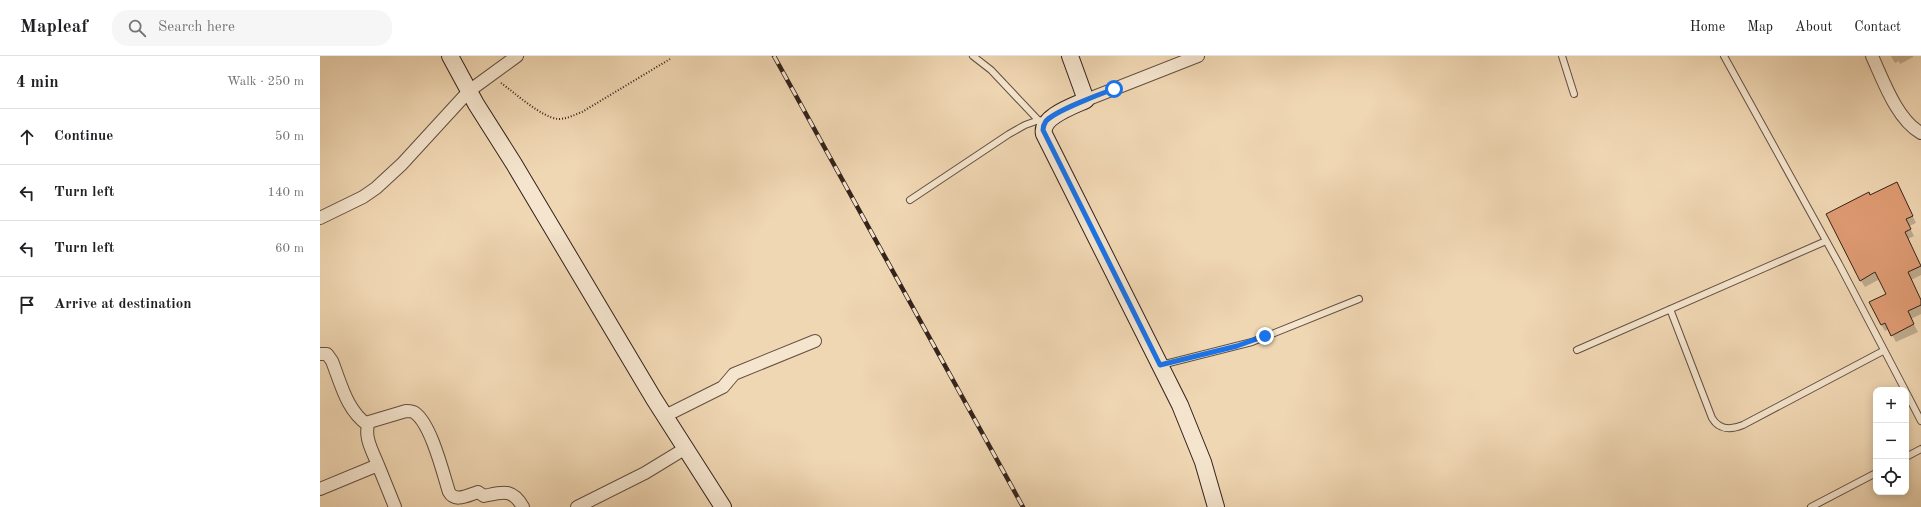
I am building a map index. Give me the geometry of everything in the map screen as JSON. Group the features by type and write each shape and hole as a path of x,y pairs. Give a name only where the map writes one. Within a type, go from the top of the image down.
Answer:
{"street":[{"path":"450,56 469,91 665,416 723,507"},
{"path":"320,218 363,197 376,188 402,164 469,91 517,56"},
{"path":"1070,56 1086,100"},
{"path":"1198,56 1086,100 1041,123 1044,134 1180,405 1203,462 1216,507"},
{"path":"1872,56 1903,117 1921,133"},
{"path":"665,416 723,387 734,374 815,341"},
{"path":"320,354 328,354 352,410 358,418 368,425"},
{"path":"395,507 369,441 368,425 369,422 377,419 406,411 416,413 433,441 448,492 452,496 457,498 478,492 484,496 510,493 515,496 523,507"},
{"path":"577,507 595,503 686,448"},
{"path":"320,489 378,465"}],"lane":[{"path":"973,56 991,70 1041,123"},
{"path":"1562,56 1574,94"},
{"path":"1724,56 1826,241 1883,351 1904,387"},
{"path":"910,200 1025,124 1041,123"},
{"path":"1577,350 1826,241"},
{"path":"1160,365 1252,342 1359,299"},
{"path":"1670,309 1712,418 1715,423 1726,428 1736,428 1743,425 1883,351"},
{"path":"1909,397 1921,419"},
{"path":"1909,455 1921,449"},
{"path":"1810,507 1873,475"}],"path":[{"path":"490,76 545,114 558,119 569,118 582,112 670,59"}],"building":[{"path":"1897,182 1913,216 1906,219 1911,229 1905,232 1921,266 1908,272 1921,300 1921,305 1908,311 1914,324 1891,336 1885,323 1881,325 1869,302 1886,294 1875,272 1860,281 1826,214 1869,192 1870,195"}],"railway":[{"path":"774,56 1023,507"}],"route":[{"path":"1114,89 1086,100 1050,118 1044,125 1043,130 1160,365 1252,342 1265,336"}]}
